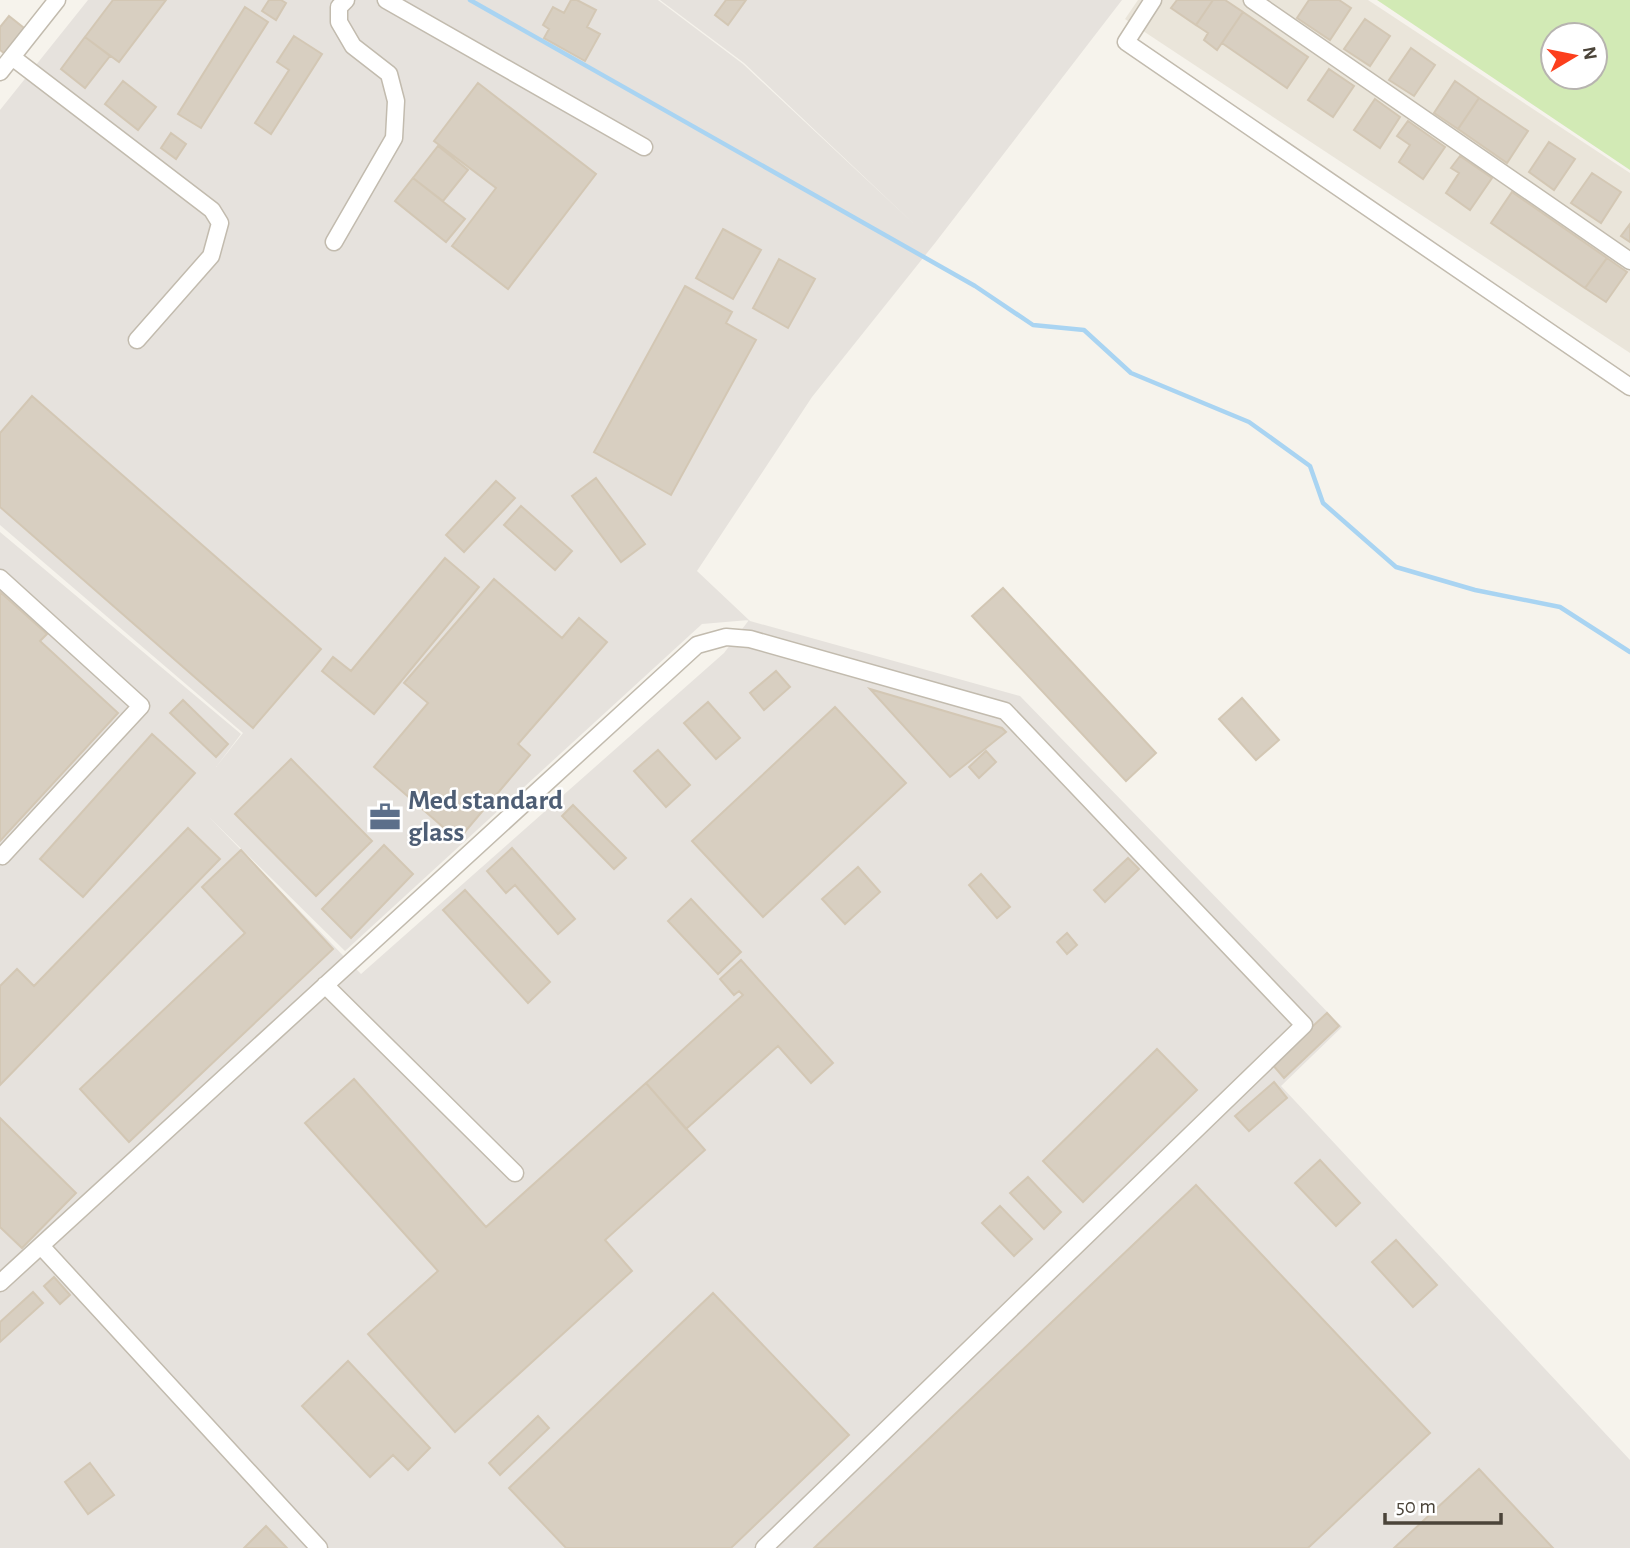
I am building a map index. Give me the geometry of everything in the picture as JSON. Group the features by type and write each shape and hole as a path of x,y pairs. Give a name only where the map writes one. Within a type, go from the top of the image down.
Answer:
{"street":[{"path":"0,72 57,0"},
{"path":"334,242 394,138 396,101 389,74 353,46 339,22 339,7 346,0"},
{"path":"386,0 644,147"},
{"path":"1153,0 1126,42 1630,387"},
{"path":"1252,0 1630,261"},
{"path":"12,57 212,210 220,223 211,256 137,340"},
{"path":"0,578 141,706 2,856 0,855"},
{"path":"0,1283 697,645 726,637 750,639 1005,711 1304,1025 764,1548"},
{"path":"325,985 515,1173"},
{"path":"41,1246 319,1548"}],"shaded area":[{"path":"88,0 658,0 743,64 914,224 744,63 660,0 1122,0 935,243 812,397 697,571 749,620 750,621 1020,696 1342,1027 1281,1086 1630,1460 1630,1548 0,1548 0,532 241,734 216,767 243,733 0,525 0,110","holes":["749,620 724,653 361,974 209,817 345,951 702,624"]},
{"path":"1138,0 1368,0 1630,173 1630,353 1125,19"}],"green space":[{"path":"1377,0 1630,0 1630,170"}],"building":[{"path":"113,0 166,0 119,62 85,37"},
{"path":"269,0 286,3 276,20 262,11"},
{"path":"571,0 577,0 596,10 587,27 600,34 585,61 544,38 549,29 543,25 553,7 564,13"},
{"path":"726,0 746,0 728,25 715,15"},
{"path":"1177,0 1213,0 1196,25 1171,8"},
{"path":"1213,0 1225,0 1243,12 1217,50 1204,40 1208,33 1196,25"},
{"path":"1309,0 1339,0 1351,8 1330,40 1297,18"},
{"path":"245,7 268,22 201,128 178,114"},
{"path":"1243,12 1308,57 1287,88 1222,43"},
{"path":"9,16 24,28 4,53 0,50 0,27"},
{"path":"1365,19 1390,36 1370,66 1344,49"},
{"path":"294,36 322,54 271,134 255,123 289,70 277,62"},
{"path":"85,37 110,56 85,88 61,69"},
{"path":"1411,48 1435,65 1414,96 1389,80"},
{"path":"1329,69 1354,86 1333,117 1308,100"},
{"path":"123,81 156,107 138,130 105,104"},
{"path":"1455,81 1479,98 1458,129 1434,113"},
{"path":"478,83 596,174 508,289 452,246 496,188 434,141"},
{"path":"1479,98 1528,131 1507,163 1458,129"},
{"path":"1375,99 1400,117 1380,148 1354,130"},
{"path":"1408,121 1445,147 1423,179 1399,162 1410,145 1397,136"},
{"path":"171,133 186,144 176,159 161,148"},
{"path":"1549,142 1575,159 1554,190 1529,172"},
{"path":"438,146 468,170 443,201 413,178"},
{"path":"1460,156 1492,178 1470,210 1446,193 1459,173 1451,168"},
{"path":"1592,173 1621,192 1601,223 1571,203"},
{"path":"413,178 465,219 446,242 395,201"},
{"path":"1512,192 1607,258 1585,288 1491,223"},
{"path":"1630,224 1630,242 1621,236"},
{"path":"723,229 761,250 733,299 696,278"},
{"path":"1607,258 1627,272 1606,302 1585,288"},
{"path":"779,259 815,279 788,328 753,308"},
{"path":"685,286 732,312 726,323 756,340 671,495 594,452"},
{"path":"32,396 321,649 253,728 0,507 0,433"},
{"path":"596,478 645,544 621,562 572,496"},
{"path":"496,481 515,498 464,552 446,535"},
{"path":"521,506 572,551 555,570 504,525"},
{"path":"445,558 479,587 374,714 322,671 333,657 351,671"},
{"path":"494,579 562,638 579,618 607,642 518,744 530,755 458,840 374,767 428,703 404,683"},
{"path":"1003,588 1156,753 1126,781 972,616"},
{"path":"0,592 47,634 40,641 118,713 0,841"},
{"path":"776,671 790,687 764,710 750,693"},
{"path":"870,689 1002,728 1006,732 950,777"},
{"path":"1242,698 1279,740 1256,760 1219,719"},
{"path":"183,700 228,744 216,757 170,713"},
{"path":"708,702 740,738 716,759 684,723"},
{"path":"835,707 906,783 763,917 692,841"},
{"path":"152,734 195,773 83,897 40,859"},
{"path":"658,750 690,785 666,807 634,771"},
{"path":"986,751 996,762 979,778 969,767"},
{"path":"291,759 372,841 316,896 235,814"},
{"path":"573,805 626,858 614,869 562,816"},
{"path":"188,828 220,859 0,1085 0,986 17,969 34,986"},
{"path":"384,845 413,874 351,938 322,909"},
{"path":"512,848 575,919 558,934 515,885 506,893 487,871"},
{"path":"241,850 333,949 129,1142 80,1089 245,933 202,887"},
{"path":"1128,858 1139,869 1105,902 1094,890"},
{"path":"858,867 880,892 845,924 822,899"},
{"path":"981,874 1010,907 997,918 969,885"},
{"path":"465,890 550,982 528,1003 443,910"},
{"path":"691,899 741,952 718,974 668,921"},
{"path":"1067,933 1077,945 1067,954 1057,942"},
{"path":"741,960 833,1063 811,1083 778,1046 686,1129 646,1083 743,995 739,991 734,995 720,979"},
{"path":"1327,1013 1339,1026 1284,1078 1272,1064"},
{"path":"1157,1049 1197,1090 1083,1202 1043,1161"},
{"path":"354,1079 486,1227 646,1083 705,1150 605,1240 632,1271 455,1432 368,1334 438,1271 305,1123"},
{"path":"1274,1082 1287,1098 1249,1131 1235,1116"},
{"path":"0,1118 76,1193 22,1248 0,1227"},
{"path":"1320,1160 1360,1203 1336,1226 1295,1183"},
{"path":"1028,1177 1061,1212 1044,1229 1010,1193"},
{"path":"1196,1185 1430,1433 1308,1548 814,1548"},
{"path":"1000,1206 1032,1239 1014,1256 982,1223"},
{"path":"1396,1240 1437,1285 1413,1307 1372,1262"},
{"path":"54,1277 70,1295 60,1304 44,1286"},
{"path":"33,1292 43,1303 0,1342 0,1322"},
{"path":"713,1293 849,1435 731,1548 566,1548 509,1488"},
{"path":"348,1361 430,1448 408,1470 393,1455 370,1477 302,1406"},
{"path":"538,1416 549,1428 500,1475 489,1463"},
{"path":"90,1463 114,1495 88,1514 65,1482"},
{"path":"1479,1469 1553,1548 1394,1548"},
{"path":"266,1526 287,1548 244,1548"}],"waterway":[{"path":"470,0 975,286 1033,325 1084,330 1131,373 1249,422 1310,466 1323,503 1396,567 1475,590 1560,607 1630,652"}],"place":[{"name":"Med standard glass","path":"385,817"}]}
